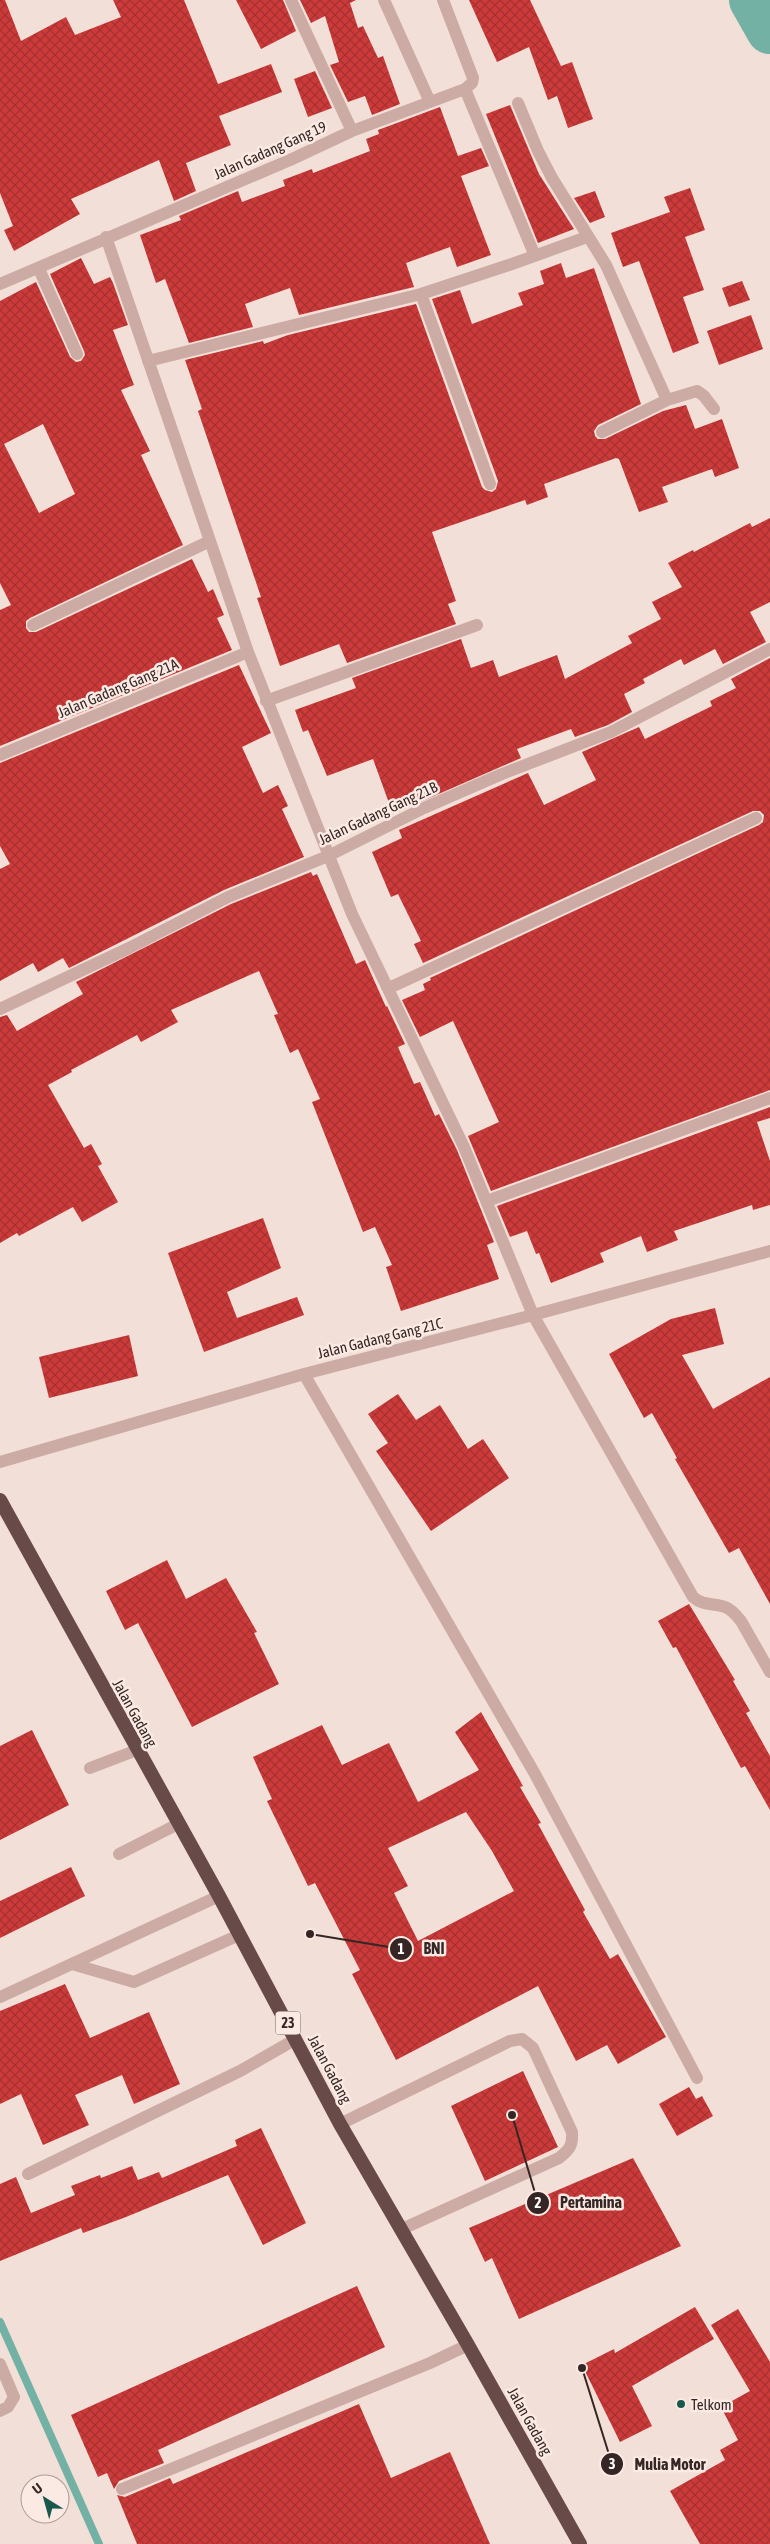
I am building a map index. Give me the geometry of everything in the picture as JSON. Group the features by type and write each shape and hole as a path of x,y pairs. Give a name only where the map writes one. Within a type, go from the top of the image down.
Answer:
{"highway":[{"name":"Jalan Gadang","path":"0,1500 219,1896 340,2124 402,2229 580,2544"}],"street":[{"path":"291,0 352,131"},
{"path":"384,0 430,102"},
{"path":"443,0 470,71 472,83 466,89 535,256"},
{"name":"Jalan Gadang Gang 19","path":"3,283 40,269 106,238 193,202 352,131 466,89"},
{"path":"518,102 538,152 587,237 606,265 667,400"},
{"path":"148,361 421,294 587,237"},
{"path":"106,238 266,701 352,914 390,988 487,1201 533,1315 693,1597 700,1603 725,1607 734,1614 741,1621 770,1672"},
{"path":"0,269 3,283"},
{"path":"40,269 76,354"},
{"path":"421,294 490,484"},
{"path":"602,432 667,400 696,391 704,396 714,409"},
{"path":"33,625 210,541"},
{"path":"266,701 477,625"},
{"name":"Jalan Gadang Gang 21B","path":"0,1009 128,948 228,897 328,856 468,789 611,732 770,649"},
{"name":"Jalan Gadang Gang 21A","path":"0,755 248,652"},
{"path":"390,988 756,818"},
{"path":"487,1201 770,1098"},
{"name":"Jalan Gadang Gang 21C","path":"0,1462 304,1374 533,1315 770,1250"},
{"path":"304,1374 535,1774 697,2078"},
{"path":"90,1768 137,1750"},
{"path":"119,1854 178,1824"},
{"path":"0,1997 219,1896"},
{"path":"72,1964 134,1982 239,1935"},
{"path":"28,2174 240,2071 296,2039"},
{"path":"340,2124 510,2041 522,2040 532,2048 572,2132 573,2144 559,2158 402,2229"},
{"path":"122,2489 430,2363 468,2345"},
{"path":"0,2364 14,2397 8,2407 0,2411"}],"building":[{"path":"0,0 5,0 21,41 66,17 75,35 121,17 113,0 184,0 218,84 271,64 282,92 219,116 231,145 186,163 196,191 174,201 159,160 71,199 80,214 14,251 4,230 13,226 0,193"},
{"path":"236,0 283,0 296,31 261,49"},
{"path":"300,0 356,0 350,3 358,28 363,26 378,58 383,56 400,104 372,115 365,96 348,102 330,65 339,62 325,16 311,23"},
{"path":"469,0 530,0 561,66 572,62 593,119 568,128 557,96 548,100 529,47 497,62"},
{"path":"315,71 332,108 308,117 294,79"},
{"path":"510,105 539,174 574,229 538,243 486,114"},
{"path":"440,107 458,156 481,148 489,166 461,176 491,255 457,267 450,247 406,263 414,287 299,315 290,288 245,304 253,327 189,343 165,279 156,283 140,235 181,220 179,216 238,191 242,202 285,186 283,180 312,169 313,173 370,151 366,139 379,134 378,130"},
{"path":"690,188 705,230 685,237 704,290 683,297 699,343 673,353 639,261 623,267 611,233 670,212 664,197"},
{"path":"595,191 605,217 590,223 574,198"},
{"path":"81,258 94,284 110,277 113,283 128,325 113,330 134,385 121,390 150,451 141,455 183,545 30,618 26,621 26,628 29,632 36,632 192,559 208,592 213,589 224,615 217,618 232,650 0,746 0,610 11,605 0,583 0,301 36,282 70,357 76,362 81,361 85,355 84,351 50,274","holes":["43,424 75,494 39,513 4,444"]},
{"path":"561,263 566,278 594,268 641,404 598,425 594,431 595,436 598,439 605,439 663,411 686,405 695,429 722,419 739,468 715,477 712,469 662,487 668,502 639,512 619,459 616,458 544,484 548,497 527,505 525,500 432,532 456,601 448,604 456,624 347,663 339,644 280,666 257,598 261,597 198,411 202,409 185,360 263,341 264,344 288,335 416,304 482,487 492,492 496,489 498,481 432,299 460,290 472,324 523,305 518,293 544,284 540,271"},
{"path":"742,281 750,300 729,307 722,288"},
{"path":"751,315 763,349 719,365 707,331"},
{"path":"770,518 770,602 750,612 766,642 723,664 715,649 684,665 681,659 643,679 645,683 624,694 632,712 608,725 575,737 571,729 517,749 521,758 393,814 373,759 327,776 308,730 303,732 295,710 356,688 352,678 461,639 471,668 493,660 499,677 557,655 565,679 632,643 628,636 661,619 652,602 682,587 668,563 693,550 694,552 750,523 752,527"},
{"path":"770,658 770,1090 491,1191 468,1136 499,1122 453,1021 420,1037 402,1000 425,990 423,984 431,980 430,978 759,825 763,822 764,815 760,811 753,811 423,963 414,944 421,941 398,894 391,897 372,852 402,838 399,830 528,773 544,805 596,780 582,752 639,727 645,739 712,706 710,701 736,688 731,679"},
{"path":"239,665 271,733 242,747 263,793 278,785 288,806 282,809 304,857 224,890 69,968 63,958 38,972 33,963 0,981 0,869 10,864 0,846 0,763"},
{"path":"311,872 313,876 317,874 356,964 365,960 405,1044 398,1047 414,1084 420,1082 435,1116 439,1114 457,1150 494,1242 487,1245 499,1279 401,1311 386,1267 392,1265 375,1227 363,1232 312,1102 320,1099 298,1049 290,1053 274,1015 278,1014 259,971 171,1010 178,1022 141,1042 137,1035 71,1070 72,1072 48,1085 84,1148 91,1144 102,1164 98,1166 118,1202 82,1222 73,1207 19,1236 17,1233 0,1243 0,1017 7,1015 17,1031 83,994 76,982 231,904"},
{"path":"770,1107 770,1118 757,1122 770,1161 770,1205 753,1210 752,1205 674,1231 678,1240 647,1252 641,1236 600,1253 604,1262 551,1283 539,1253 536,1254 527,1231 510,1237 497,1206"},
{"path":"263,1218 281,1268 227,1292 237,1318 297,1297 304,1315 204,1352 168,1253"},
{"path":"715,1308 724,1344 682,1355 713,1409 770,1377 770,1604 739,1548 729,1553 675,1459 677,1458 652,1413 644,1418 609,1354 671,1319"},
{"path":"129,1335 138,1376 49,1398 39,1357"},
{"path":"398,1394 416,1420 440,1405 468,1449 483,1439 509,1478 431,1531 376,1451 388,1443 368,1414"},
{"path":"167,1560 186,1599 226,1578 257,1632 254,1633 279,1684 192,1727 138,1623 125,1630 106,1591"},
{"path":"689,1604 735,1680 733,1681 750,1711 746,1713 770,1756 770,1810 745,1766 741,1768 676,1647 673,1648 658,1621"},
{"path":"481,1712 523,1786 520,1787 541,1823 538,1824 585,1910 583,1912 610,1959 618,1954 666,2037 618,2064 607,2045 576,2061 538,1986 396,2060 352,1974 360,1970 315,1883 308,1886 267,1801 272,1799 253,1757 322,1725 342,1765 389,1743 418,1802 479,1770 455,1732","holes":["466,1812 492,1851 514,1891 418,1941 394,1893 408,1886 388,1848"]},
{"path":"32,1730 69,1805 0,1840 0,1746"},
{"path":"71,1867 85,1896 0,1938 0,1901"},
{"path":"65,1984 90,2038 149,2012 180,2084 134,2104 122,2075 75,2095 89,2125 43,2145 21,2094 0,2104 0,2011"},
{"path":"523,2071 558,2147 485,2181 451,2106"},
{"path":"689,2087 696,2099 702,2096 713,2116 677,2136 659,2104"},
{"path":"261,2128 306,2223 263,2245 228,2175 126,2217 83,2233 81,2228 0,2261 0,2184 16,2177 31,2213 75,2195 71,2186 100,2175 101,2178 132,2166 138,2180 159,2172 162,2178 237,2146 235,2140"},
{"path":"633,2158 681,2246 519,2319 492,2258 485,2262 469,2228"},
{"path":"357,2286 385,2347 158,2450 164,2463 119,2481 114,2489 107,2473 98,2477 71,2415"},
{"path":"695,2307 714,2339 632,2386 652,2426 620,2442 582,2365 614,2349 615,2353"},
{"path":"738,2309 770,2362 770,2544 700,2544 670,2491 725,2460 720,2450 738,2440 721,2407 750,2391 711,2325"},
{"path":"359,2404 391,2478 450,2452 490,2544 137,2544 117,2495 125,2497 170,2478 173,2484"}],"waterway":[{"path":"753,0 770,30"},
{"path":"0,2322 99,2544"}],"place":[{"name":"BNI","path":"310,1934"},
{"name":"Pertamina","path":"512,2115"},
{"name":"Mulia Motor","path":"582,2368"},
{"name":"Telkom","path":"681,2404"}]}
